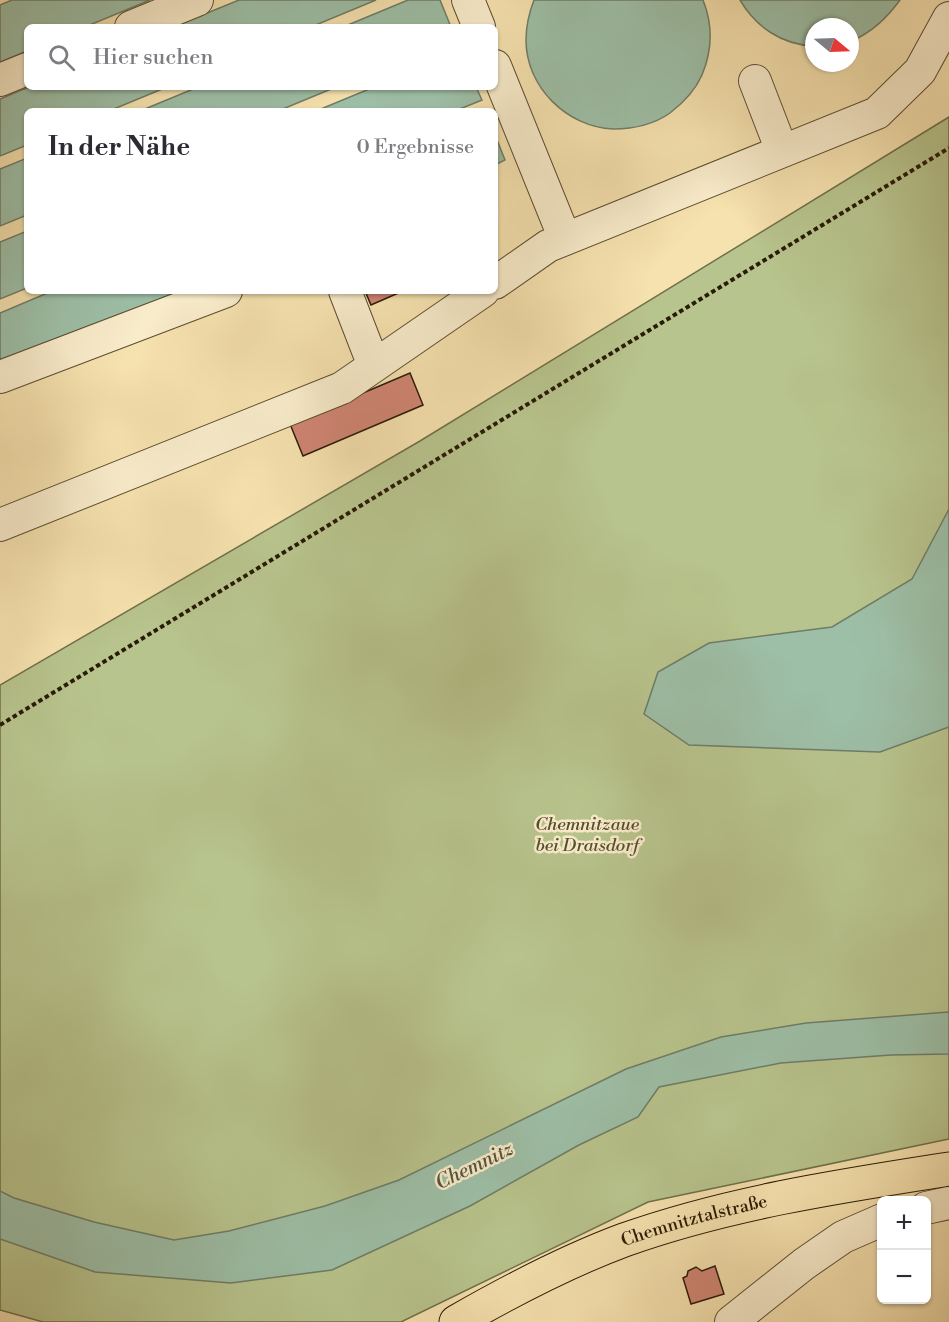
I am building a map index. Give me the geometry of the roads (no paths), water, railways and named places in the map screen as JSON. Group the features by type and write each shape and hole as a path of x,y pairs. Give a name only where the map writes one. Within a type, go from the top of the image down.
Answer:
{"main road":[{"name":"Chemnitztalstraße","path":"456,1322 531,1281 625,1240 749,1204 949,1169"}],"lane":[{"path":"138,24 198,0"},
{"path":"468,0 478,24"},
{"path":"498,281 548,246 877,113 920,71 949,18"},
{"path":"0,80 24,70"},
{"path":"498,73 565,239"},
{"path":"755,81 782,151"},
{"path":"0,377 218,294"},
{"path":"346,294 374,366"},
{"path":"0,525 342,388 479,294"},
{"path":"931,1207 949,1203"},
{"path":"731,1322 804,1264 843,1237 877,1222"}],"water":[{"path":"12,0 150,0 92,24 24,24 24,52 0,62 0,5"},
{"path":"239,0 376,0 318,24 180,24"},
{"path":"408,0 440,0 450,24 350,24"},
{"path":"534,0 703,0 710,28 710,38 708,57 702,75 680,105 664,117 650,123 613,129 596,127 580,121 552,101 541,88 533,73 526,40 528,20"},
{"path":"740,0 900,0 878,24 859,37 859,18 805,18 805,45 771,33 746,10"},
{"path":"24,89 160,90 116,108 24,108 24,146 0,156 0,99"},
{"path":"191,90 329,90 285,108 147,108"},
{"path":"367,90 477,90 482,100 462,108 323,108"},
{"path":"498,142 505,160 498,164"},
{"path":"24,159 24,216 0,226 0,169"},
{"path":"24,232 24,289 0,299 0,242"},
{"path":"45,294 183,294 0,370 0,313"},
{"path":"949,509 949,727 880,752 689,745 644,714 658,672 709,643 832,627 912,579"},
{"name":"Chemnitz","path":"949,1012 949,1054 891,1055 781,1063 659,1087 638,1117 579,1145 470,1206 332,1270 231,1283 95,1272 0,1239 0,1191 14,1198 94,1222 174,1240 229,1231 325,1206 399,1180 626,1069 721,1037 806,1023"}],"park label":[{"name":"Chemnitzaue bei Draisdorf","path":"587,834"}]}
